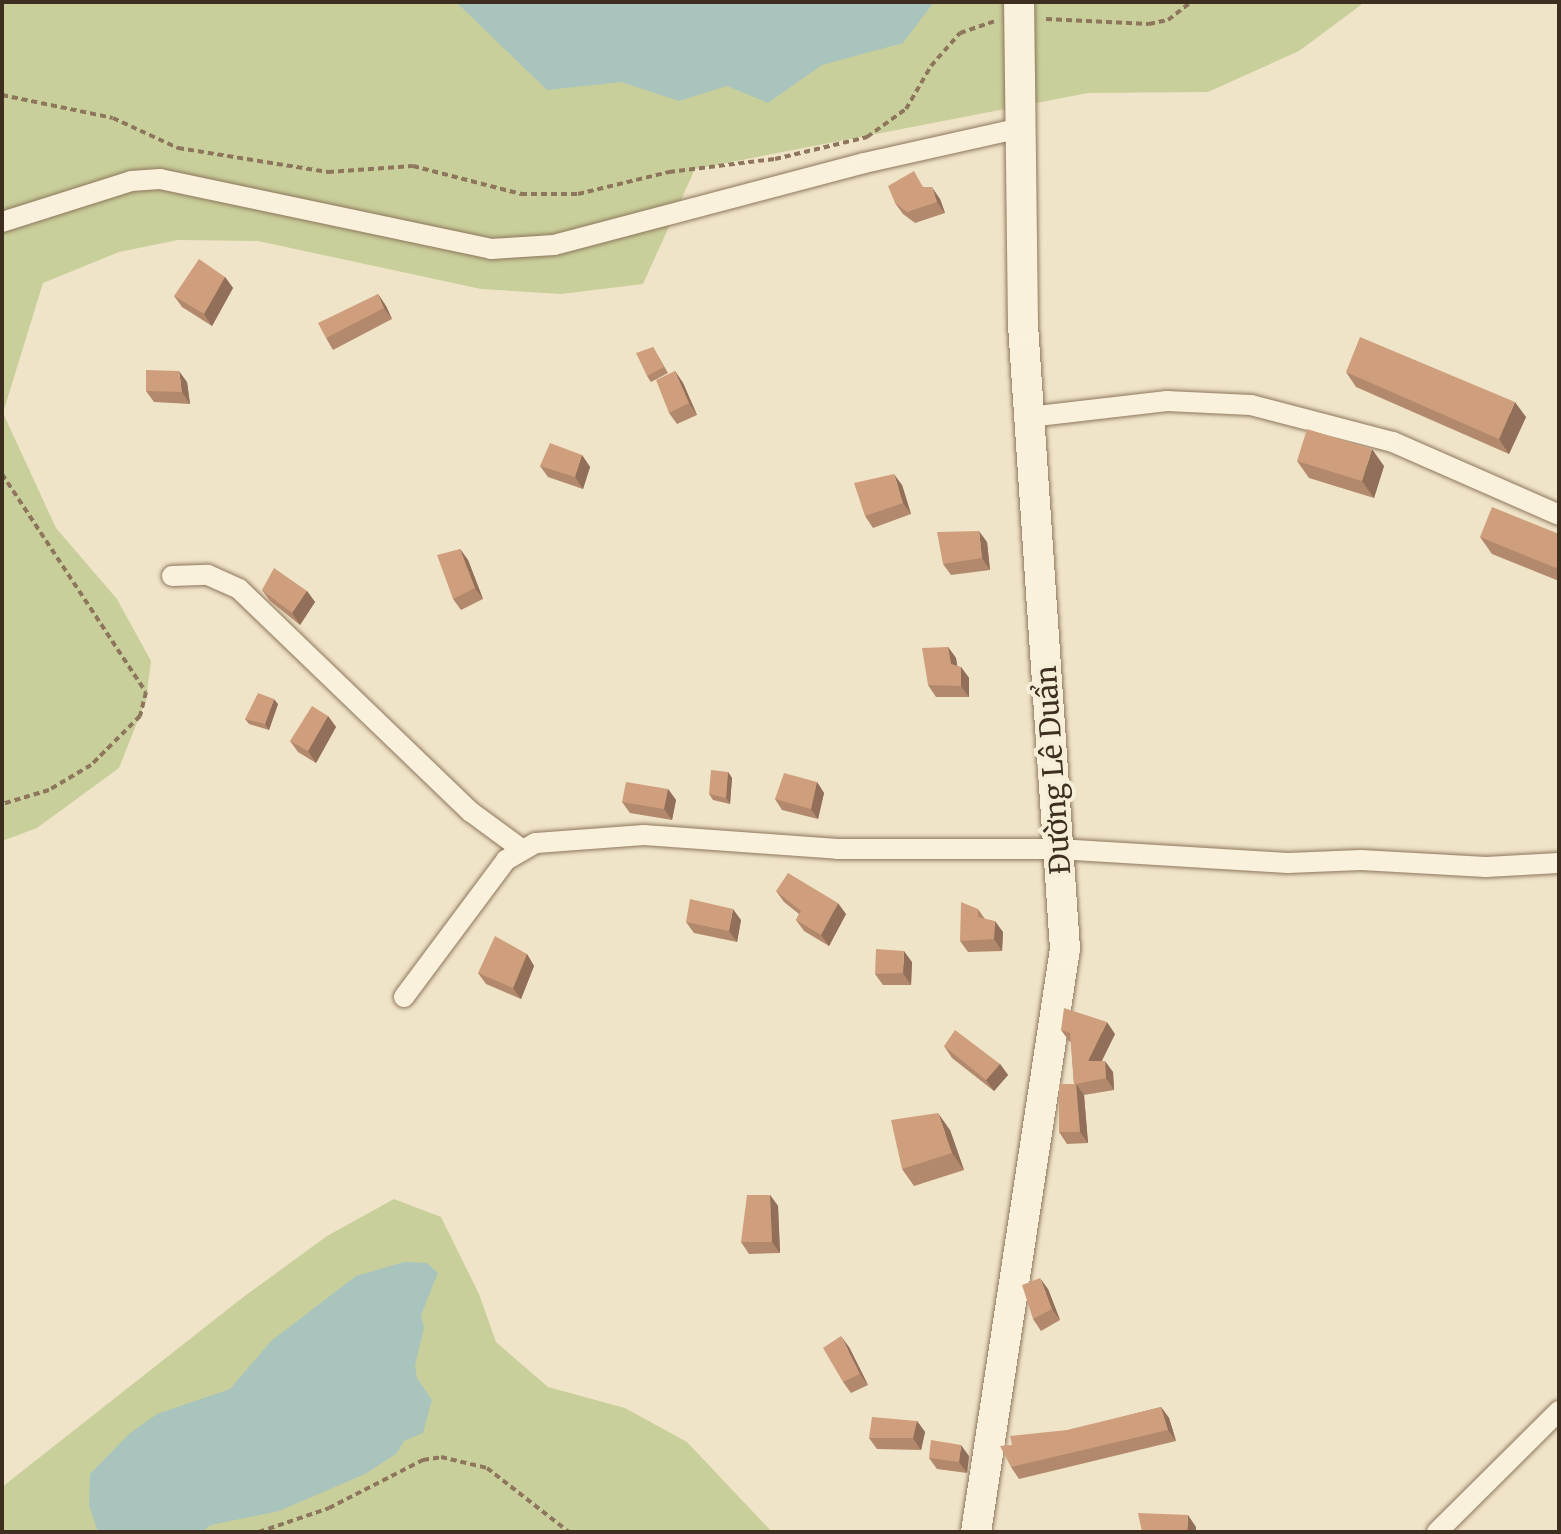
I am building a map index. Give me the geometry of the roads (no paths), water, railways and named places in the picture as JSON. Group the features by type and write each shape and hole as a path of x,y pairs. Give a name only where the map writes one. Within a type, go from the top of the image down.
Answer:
{"main road":[{"name":"Đường Lê Duẩn","path":"976,1532 1065,949 1029,417 1019,9"}],"street":[{"path":"2,222 131,181 160,179 491,249 554,245 864,163 1021,128"},
{"path":"1029,417 1167,401 1251,405 1393,442 1559,515"},
{"path":"172,576 208,575 239,589 471,812 520,848 644,835 837,849 1058,849 1288,863 1361,860 1486,867 1559,863"},
{"path":"404,997 520,848"},
{"path":"1437,1532 1559,1411"}],"water":[{"path":"456,2 934,2 903,43 822,65 768,103 727,86 679,101 621,82 547,90"},
{"path":"404,1262 427,1263 438,1273 421,1315 424,1328 415,1365 417,1378 432,1400 423,1433 404,1441 396,1454 365,1474 279,1511 211,1525 201,1532 98,1532 89,1505 90,1474 130,1433 157,1414 230,1389 271,1341 356,1276"}]}
